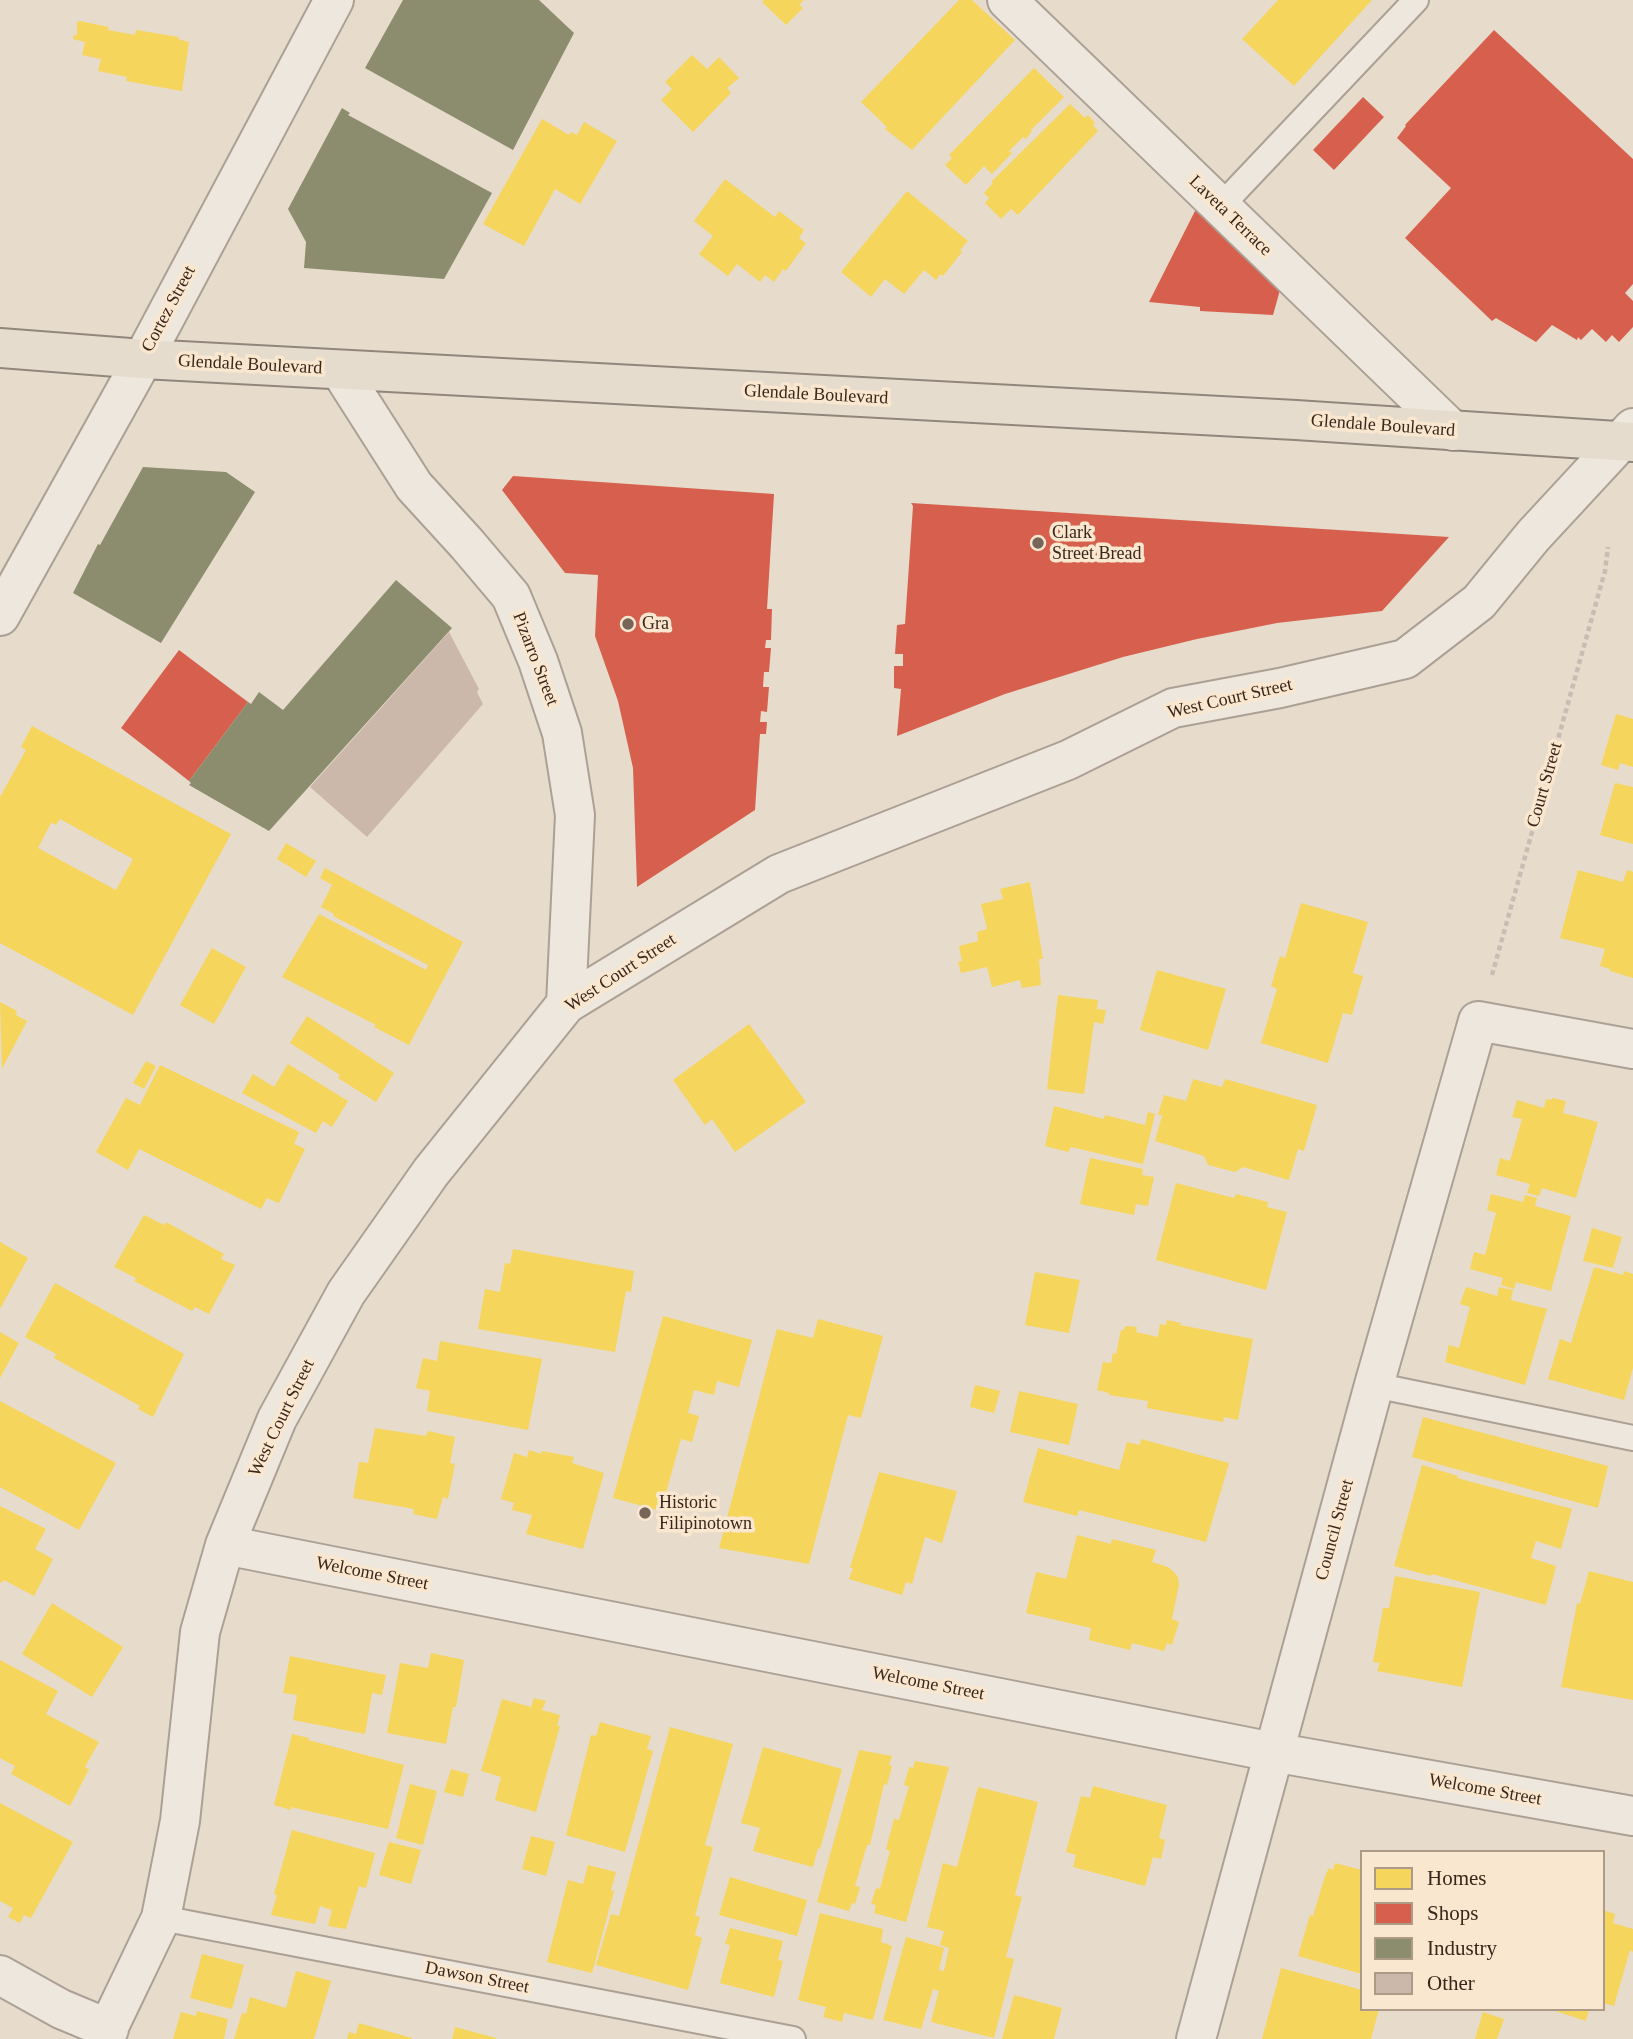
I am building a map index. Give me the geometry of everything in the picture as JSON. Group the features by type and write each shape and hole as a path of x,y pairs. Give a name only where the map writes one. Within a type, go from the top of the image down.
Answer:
{"main road":[{"name":"Glendale Boulevard","path":"0,348 143,359 1453,431 1629,437"}],"street":[{"name":"Cortez Street","path":"0,616 143,359 334,0"},
{"name":"Laveta Terrace","path":"1007,0 1453,431"},
{"name":"Pizarro Street","path":"340,370 414,486 511,596 538,661 562,733 575,815 566,1004"},
{"name":"West Court Street","path":"106,2034 161,1918 180,1821 200,1632 225,1545 278,1419 346,1293 431,1172 566,1004 779,874 1068,760 1173,708 1280,688 1405,659 1479,602 1533,536 1629,437"},
{"path":"1478,1021 1633,1049"},
{"name":"Council Street","path":"1196,2039 1374,1385 1478,1021"},
{"name":"Welcome Street","path":"225,1545 1273,1752 1633,1816"},
{"path":"0,1975 106,2034"}],"lane":[{"path":"1220,207 1416,0"},
{"path":"1374,1385 1633,1438"},
{"name":"Dawson Street","path":"161,1918 793,2039"}],"path":[{"name":"Court Street","path":"1478,1021 1605,571 1608,547"}],"building: Homes":[{"path":"804,0 799,5 803,8 786,25 762,2"},
{"path":"959,0 972,0 1015,40 912,150 885,129 887,127 861,102"},
{"path":"1278,0 1372,0 1294,86 1242,39"},
{"path":"77,22 109,27 108,30 135,35 136,30 179,37 178,39 189,42 182,91 126,81 127,77 98,71 101,59 82,55 85,42 73,39 74,35 77,35"},
{"path":"692,55 707,69 719,57 739,78 727,88 731,93 693,132 661,100 672,89 665,82"},
{"path":"1034,68 1064,97 1031,130 1026,139 1023,137 1009,151 1012,153 992,174 984,166 966,185 945,165 952,158 949,155"},
{"path":"1070,104 1085,118 1088,115 1098,131 1018,215 1011,209 1001,219 985,203 989,198 984,193 993,183 991,182"},
{"path":"542,119 569,135 571,132 577,135 584,122 617,141 580,204 555,189 524,246 483,224"},
{"path":"725,179 775,217 779,211 804,230 799,238 806,243 786,271 783,269 774,282 765,275 760,282 737,264 728,276 699,254 713,236 694,221"},
{"path":"907,191 968,241 943,276 940,274 936,280 924,270 904,294 885,279 871,297 841,272"},
{"path":"1616,714 1633,719 1633,767 1620,763 1618,770 1601,765"},
{"path":"32,726 231,834 133,1015 0,943 0,797 26,750 21,747","holes":["60,819 133,859 116,890 38,848 51,823 56,825"]},
{"path":"1615,783 1633,787 1633,844 1600,835"},
{"path":"286,843 316,861 306,877 277,859"},
{"path":"325,868 463,942 409,1045 282,977 319,914 426,970 428,965 333,916 334,914 321,907 332,885 320,878"},
{"path":"1578,870 1623,882 1627,870 1633,872 1633,978 1600,966 1605,949 1560,938"},
{"path":"1030,882 1043,959 1039,959 1041,985 1022,988 1020,980 992,987 987,967 961,973 958,962 962,961 959,946 978,941 977,932 987,929 981,904 1003,899 1000,889"},
{"path":"1301,903 1368,922 1353,973 1363,976 1352,1015 1343,1013 1328,1063 1261,1043 1277,989 1271,986 1280,956 1285,958"},
{"path":"212,948 246,967 214,1024 180,1005"},
{"path":"1157,970 1226,989 1208,1050 1140,1030"},
{"path":"1058,995 1098,1000 1097,1009 1106,1010 1103,1024 1094,1022 1084,1094 1047,1089"},
{"path":"0,1002 17,1011 16,1015 27,1021 2,1069"},
{"path":"307,1016 394,1073 376,1102 290,1043"},
{"path":"749,1024 806,1102 735,1152 712,1119 705,1125 673,1080"},
{"path":"146,1061 156,1066 144,1089 133,1083"},
{"path":"288,1064 348,1101 332,1127 323,1121 316,1133 242,1093 253,1074 274,1087"},
{"path":"160,1065 299,1132 294,1144 305,1149 279,1203 267,1198 261,1209 139,1149 128,1170 96,1152 126,1098 140,1105"},
{"path":"1193,1079 1222,1087 1225,1079 1317,1105 1304,1151 1298,1149 1289,1180 1243,1167 1235,1172 1208,1165 1204,1156 1155,1141 1162,1116 1158,1114 1164,1095 1186,1101"},
{"path":"1546,1099 1566,1101 1563,1113 1598,1122 1576,1198 1542,1188 1539,1196 1527,1193 1530,1184 1496,1175 1500,1158 1510,1161 1522,1119 1512,1117 1517,1100 1544,1108"},
{"path":"1054,1106 1104,1119 1105,1115 1145,1125 1148,1112 1155,1114 1143,1164 1071,1147 1068,1152 1045,1146"},
{"path":"1090,1158 1143,1169 1142,1175 1154,1177 1148,1206 1136,1204 1134,1215 1080,1204"},
{"path":"1176,1183 1234,1198 1236,1194 1268,1202 1267,1207 1287,1212 1266,1290 1156,1260"},
{"path":"1491,1194 1523,1202 1525,1195 1537,1198 1535,1206 1571,1216 1551,1291 1516,1282 1514,1289 1501,1285 1503,1278 1470,1269 1474,1252 1485,1255 1496,1213 1487,1210"},
{"path":"144,1215 164,1225 166,1222 224,1254 221,1259 235,1265 209,1314 195,1307 192,1311 134,1281 136,1278 114,1267"},
{"path":"1592,1228 1622,1237 1613,1268 1583,1261"},
{"path":"0,1242 28,1258 0,1309"},
{"path":"513,1249 634,1271 631,1292 626,1291 615,1352 478,1329 485,1289 500,1292 505,1263 510,1264"},
{"path":"1594,1267 1623,1275 1624,1271 1633,1274 1633,1368 1624,1400 1548,1379 1560,1339 1571,1343"},
{"path":"1035,1272 1080,1280 1069,1333 1025,1325"},
{"path":"55,1283 184,1354 153,1417 138,1409 140,1406 54,1358 56,1354 25,1337"},
{"path":"1466,1287 1497,1296 1499,1287 1513,1290 1511,1300 1547,1309 1525,1385 1445,1362 1449,1345 1459,1348 1470,1307 1460,1304"},
{"path":"663,1316 752,1340 739,1387 717,1381 714,1395 694,1390 688,1413 699,1416 692,1442 681,1439 661,1511 613,1498"},
{"path":"818,1319 883,1336 861,1418 848,1415 809,1564 719,1548 777,1329 813,1338"},
{"path":"1167,1320 1253,1339 1238,1420 1224,1417 1223,1422 1147,1408 1148,1401 1109,1395 1097,1390 1103,1362 1111,1363 1113,1353 1116,1354 1121,1330 1124,1330 1125,1326 1137,1327 1136,1332 1158,1337 1160,1324 1166,1325"},
{"path":"0,1332 19,1343 0,1378"},
{"path":"440,1341 542,1359 528,1430 427,1411 430,1391 416,1388 423,1358 437,1361"},
{"path":"975,1385 1000,1391 994,1413 970,1407"},
{"path":"1019,1391 1078,1404 1069,1445 1010,1432"},
{"path":"0,1401 116,1463 79,1530 0,1487"},
{"path":"1423,1417 1608,1466 1598,1508 1412,1457"},
{"path":"375,1428 426,1436 428,1431 455,1437 450,1463 455,1464 448,1499 443,1497 437,1519 413,1514 414,1509 353,1498 359,1462 368,1463"},
{"path":"1141,1439 1229,1463 1206,1542 1079,1510 1077,1516 1023,1502 1038,1448 1119,1470 1127,1442 1140,1445"},
{"path":"529,1450 541,1454 542,1451 574,1457 572,1463 604,1473 583,1549 526,1534 532,1515 512,1510 514,1503 501,1499 514,1453 527,1457"},
{"path":"1422,1465 1458,1476 1457,1478 1572,1509 1561,1549 1536,1541 1531,1558 1556,1566 1546,1605 1394,1566"},
{"path":"879,1472 957,1491 942,1543 925,1537 912,1584 906,1582 902,1595 849,1579"},
{"path":"0,1506 46,1529 35,1549 53,1559 34,1596 4,1580 0,1582"},
{"path":"1077,1535 1111,1544 1112,1539 1156,1550 1152,1562 1168,1567 1178,1577 1179,1585 1172,1619 1179,1622 1172,1645 1167,1643 1164,1651 1132,1643 1130,1650 1089,1640 1091,1628 1026,1613 1036,1572 1066,1579"},
{"path":"1589,1571 1633,1582 1633,1700 1561,1687 1577,1603 1580,1604"},
{"path":"1395,1576 1480,1592 1462,1687 1377,1671 1380,1663 1373,1662 1383,1608 1389,1608"},
{"path":"52,1603 123,1647 92,1697 22,1654"},
{"path":"431,1653 464,1660 446,1744 387,1733 400,1663 428,1668"},
{"path":"290,1656 386,1675 382,1695 372,1693 365,1734 293,1720 297,1695 283,1693"},
{"path":"0,1660 58,1691 46,1714 99,1742 85,1767 89,1769 70,1806 11,1774 15,1766 0,1758"},
{"path":"534,1698 546,1701 542,1710 560,1715 557,1726 560,1726 536,1812 495,1800 501,1777 481,1771 502,1699 531,1707"},
{"path":"600,1722 651,1736 647,1749 653,1751 625,1852 566,1835 591,1735 596,1736"},
{"path":"670,1727 733,1744 705,1845 713,1847 695,1916 700,1917 695,1935 702,1938 688,1990 596,1965 611,1914 619,1916"},
{"path":"292,1734 404,1765 388,1829 274,1805"},
{"path":"763,1747 842,1769 813,1867 753,1851 760,1828 741,1823"},
{"path":"859,1750 892,1756 889,1765 892,1766 887,1785 884,1784 870,1845 867,1845 855,1886 860,1887 855,1904 852,1903 849,1911 817,1902"},
{"path":"915,1761 949,1767 906,1922 874,1913 876,1905 871,1904 876,1888 880,1889 890,1851 886,1849 894,1819 899,1820 909,1786 904,1785 909,1767 913,1768"},
{"path":"451,1769 469,1774 463,1797 444,1792"},
{"path":"410,1784 437,1791 423,1845 396,1838"},
{"path":"1093,1786 1167,1805 1159,1838 1165,1840 1161,1859 1153,1857 1145,1886 1073,1867 1076,1855 1066,1852 1081,1796 1090,1798"},
{"path":"978,1787 1038,1802 1015,1895 1022,1897 1006,1957 1014,1959 994,2038 931,2022 939,1991 933,1989 921,2029 883,2020 906,1937 944,1948 939,1970 944,1971 949,1948 940,1945 944,1931 927,1927 943,1863 957,1867"},
{"path":"0,1803 73,1842 31,1918 24,1915 20,1923 8,1917 13,1908 0,1901"},
{"path":"292,1830 375,1853 366,1888 359,1886 346,1929 328,1926 332,1910 320,1906 315,1924 271,1915 277,1895 274,1894"},
{"path":"531,1836 555,1842 546,1876 522,1869"},
{"path":"389,1842 421,1850 411,1884 379,1875"},
{"path":"1335,1863 1360,1869 1360,1973 1298,1956 1325,1876 1329,1868 1333,1870"},
{"path":"588,1865 616,1872 611,1890 614,1891 592,1973 547,1962 568,1880 583,1884"},
{"path":"730,1877 807,1900 797,1936 719,1915"},
{"path":"1605,1911 1615,1914 1613,1923 1633,1929 1633,1952 1630,1950 1614,2006 1605,2004"},
{"path":"820,1913 883,1929 881,1942 892,1946 873,2020 844,2013 842,2022 823,2017 826,2007 798,2000"},
{"path":"730,1928 783,1941 778,1960 783,1961 774,1997 720,1983 730,1945 725,1944"},
{"path":"202,1954 244,1965 232,2009 190,1998"},
{"path":"1281,1968 1360,1989 1360,2011 1378,2011 1371,2039 1262,2039"},
{"path":"296,1971 331,1981 314,2039 234,2039 242,2013 246,2014 250,1997 286,2008"},
{"path":"1014,1995 1062,2008 1054,2039 1002,2039"},
{"path":"197,2011 228,2019 224,2039 173,2039 181,2012 196,2016"},
{"path":"1555,2011 1588,2011 1586,2021"},
{"path":"1483,2012 1504,2019 1497,2039 1475,2039"},
{"path":"359,2023 412,2039 347,2039 349,2032 356,2034"},
{"path":"455,2027 496,2038 496,2039 452,2039"}],"building: Shops":[{"path":"1494,30 1633,159 1633,284 1625,293 1633,301 1633,327 1619,342 1612,335 1606,342 1592,329 1581,340 1578,337 1577,340 1552,325 1536,342 1496,318 1492,321 1405,238 1451,188 1397,138 1405,125"},
{"path":"1363,97 1384,117 1334,170 1313,150"},
{"path":"1196,209 1280,290 1273,315 1200,311 1200,307 1149,302"},
{"path":"513,476 774,494 767,609 772,609 771,640 766,640 765,648 771,648 769,672 764,672 763,687 769,687 767,712 761,711 760,722 767,722 766,734 760,734 755,810 637,887 633,768 618,701 595,636 598,575 565,573 502,490"},
{"path":"911,503 1449,537 1382,611 1277,623 1123,657 1005,694 897,736 901,689 894,688 894,666 903,666 903,654 895,654 897,625 905,624 913,506"},
{"path":"179,650 248,702 189,781 121,728"}],"building: Industry":[{"path":"403,0 539,0 574,33 513,150 365,68"},
{"path":"342,108 350,113 348,115 492,193 444,279 304,268 306,242 288,209"},
{"path":"143,467 226,472 255,492 161,643 73,593"},
{"path":"396,580 452,628 269,831 189,785 189,781 248,702 251,704 259,692 283,710"}],"building: Other":[{"path":"449,632 479,689 477,692 483,704 367,837 310,787"}],"place":[{"name":"Clark Street Bread","path":"1038,543"},
{"name":"Gra","path":"628,624"},
{"name":"Historic Filipinotown","path":"645,1513"}]}
